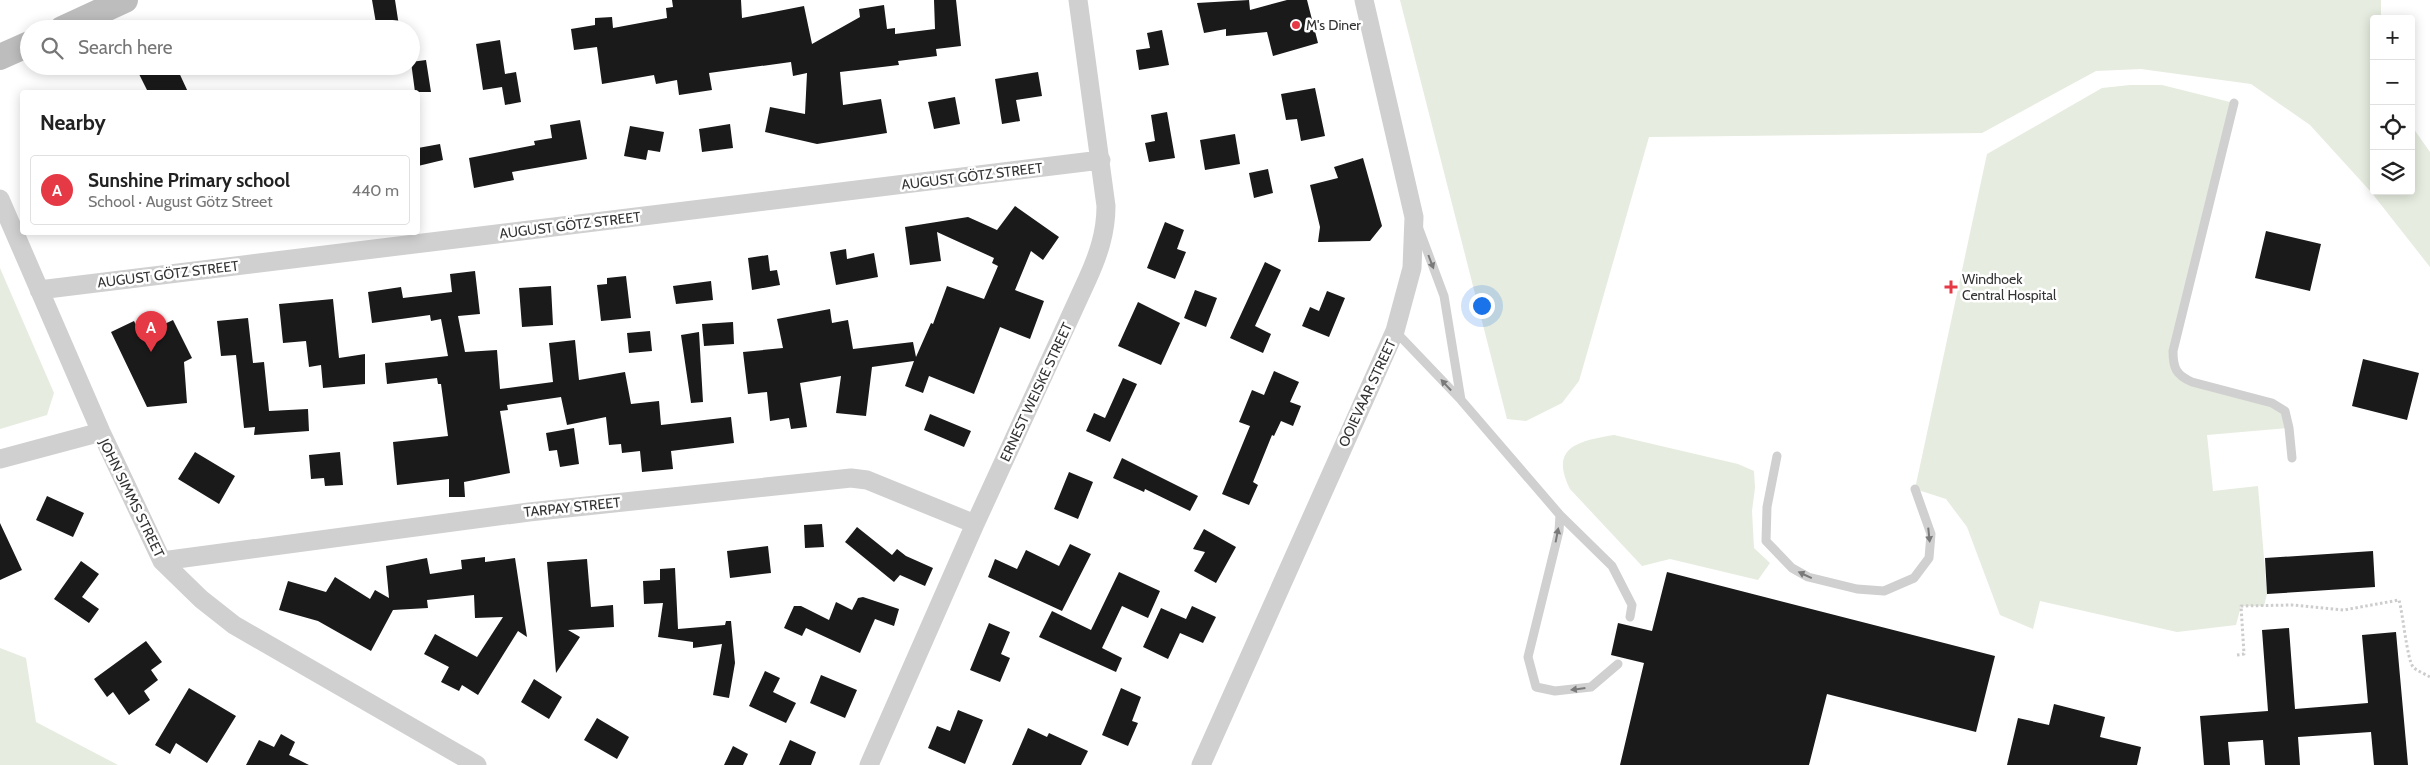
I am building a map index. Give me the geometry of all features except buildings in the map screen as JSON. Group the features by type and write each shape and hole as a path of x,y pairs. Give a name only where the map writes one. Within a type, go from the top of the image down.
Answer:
{"street":[{"path":"82,20 125,0"},
{"name":"ERNEST WEISKE STREET","path":"869,765 975,524 1095,262 1106,223 1100,160 1078,0"},
{"name":"OOIEVAAR STREET","path":"1201,765 1395,331 1412,268 1414,217 1364,0"},
{"path":"0,57 20,48"},
{"name":"AUGUST GÖTZ STREET","path":"39,290 1100,160"},
{"name":"JOHN SIMMS STREET","path":"0,199 101,432 162,561 201,599 234,625 477,765"},
{"path":"0,459 101,432"},
{"name":"TARPAY STREET","path":"162,561 529,512 851,478 867,480 975,524"}],"lane":[{"path":"2234,103 2173,351 2173,366 2180,377 2192,382 2272,403 2285,411 2290,428 2292,458"},
{"path":"1414,217 1444,296 1461,400"},
{"path":"1395,331 1461,400 1560,515 1612,566 1632,605 1630,617"},
{"path":"1778,456 1767,507 1766,541 1792,568 1808,577 1857,590 1884,591 1914,578 1929,558 1931,534 1915,489"},
{"path":"1560,515 1559,531 1528,657 1536,687 1556,691 1592,687 1618,664"}],"path":[{"path":"2237,655 2244,654 2241,606 2292,605 2344,610 2399,600 2405,626 2409,660 2414,668 2430,677"}],"shaded area":[{"path":"1400,0 2381,0 2381,15 2370,15 2370,191 2310,125 2251,84 2141,69 2096,71 1982,133 1649,137 1579,381 1562,403 1526,421 1507,419"},
{"path":"2130,85 2162,85 2234,103 2173,351 2180,377 2285,411 2289,428 2207,435 2213,491 2258,486 2267,594 2264,606 2241,606 2236,625 2177,632 2040,601 2033,629 2000,615 1967,527 1946,499 1915,489 1987,154 2102,88"},
{"path":"2415,131 2430,152 2430,267 2373,195 2415,195"},
{"path":"0,268 54,393 47,415 0,429"},
{"path":"1614,435 1738,464 1754,471 1755,488 1752,511 1754,548 1770,563 1758,580 1670,559 1642,566 1570,489 1564,475 1563,464 1565,455 1571,449 1589,440"},
{"path":"0,648 26,658 36,722 118,765 0,765"}],"place":[{"name":"M's Diner","path":"1296,25"},
{"name":"Windhoek Central Hospital","path":"1951,287"},
{"name":"Sunshine Primary school","path":"151,352"}]}
